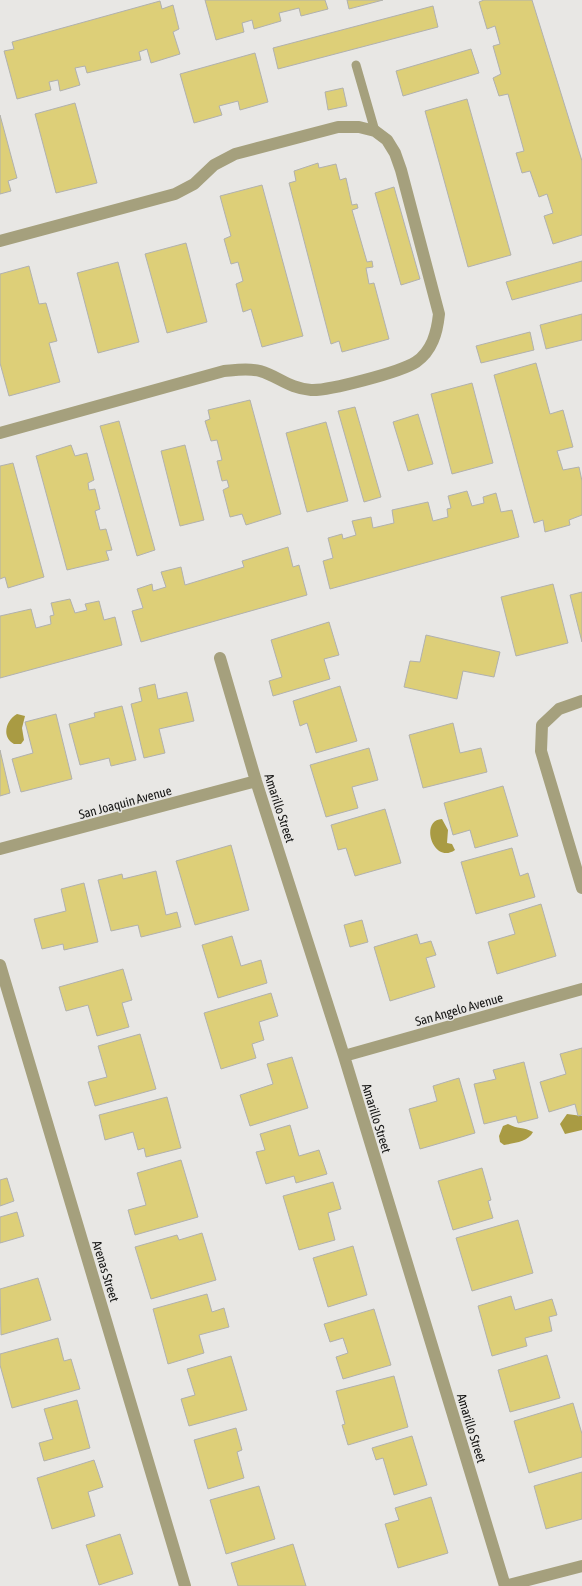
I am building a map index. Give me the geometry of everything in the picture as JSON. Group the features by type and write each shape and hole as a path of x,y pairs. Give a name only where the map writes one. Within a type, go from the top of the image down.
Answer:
{"street":[{"path":"0,241 175,194 194,184 214,165 242,152 338,127 359,127 375,131 387,140 395,153 401,170 439,314 437,330 431,346 416,362 395,370 332,388 312,390 292,387 275,377 260,371 244,369 224,371 0,433"},
{"name":"Amarillo Street","path":"220,658 256,781 344,1056 505,1586"},
{"path":"582,701 559,709 542,725 541,751 582,888"},
{"name":"San Joaquin Avenue","path":"0,849 256,781"},
{"name":"Arenas Street","path":"0,965 185,1586"},
{"name":"San Angelo Avenue","path":"344,1056 582,989"},
{"path":"505,1586 582,1566"}],"lane":[{"path":"356,65 375,131"}],"shaded area":[{"path":"17,714 25,716 22,728 24,740 21,744 14,744 7,737 6,733 10,720"},
{"path":"442,819 448,830 447,843 452,844 455,850 447,853 440,852 435,847 430,833 431,826 435,821"},
{"path":"567,1114 582,1116 582,1130 565,1134 560,1124"},
{"path":"508,1124 533,1132 524,1140 504,1145 500,1142 499,1136 503,1126"}],"building":[{"path":"205,0 325,0 328,9 301,16 299,8 279,13 281,21 254,29 252,20 242,23 244,32 216,40"},
{"path":"347,0 383,0 349,9"},
{"path":"484,0 532,0 582,161 582,235 553,244 544,216 553,213 547,194 539,197 530,171 522,173 516,153 524,151 508,94 499,96 493,78 501,74 493,46 500,44 495,26 487,29 479,2"},
{"path":"160,1 162,9 173,5 179,29 173,32 180,54 151,63 147,49 139,52 141,60 87,73 85,66 75,68 80,85 60,91 58,80 49,82 51,90 17,99 4,51 14,49 12,42"},
{"path":"433,6 438,27 278,69 273,48"},
{"path":"471,49 479,73 403,96 396,71"},
{"path":"255,53 268,102 240,110 238,101 219,106 222,115 194,123 180,74"},
{"path":"343,88 347,106 328,110 325,92"},
{"path":"467,99 511,255 468,267 425,111"},
{"path":"75,103 97,183 56,193 35,114"},
{"path":"0,115 17,178 8,181 11,191 0,194"},
{"path":"318,163 319,168 336,164 340,180 346,178 352,205 357,204 358,208 352,210 367,262 372,261 373,267 366,268 369,284 374,283 389,339 342,352 339,341 331,344 289,183 296,181 294,171"},
{"path":"262,185 303,336 262,347 251,309 243,312 236,284 243,281 238,262 231,264 224,239 231,236 220,196"},
{"path":"394,187 420,279 401,285 375,193"},
{"path":"186,243 207,322 167,333 145,254"},
{"path":"582,261 582,281 512,300 506,282"},
{"path":"118,262 139,342 98,353 77,273"},
{"path":"29,266 39,304 46,303 57,341 49,343 60,382 9,396 0,363 0,274"},
{"path":"582,314 582,340 546,349 540,325"},
{"path":"530,332 534,350 481,363 476,346"},
{"path":"536,363 550,414 563,410 573,447 557,451 563,470 579,467 582,481 582,515 569,520 570,525 545,532 543,520 534,523 494,375"},
{"path":"472,383 493,463 452,474 431,394"},
{"path":"250,400 281,514 246,525 242,514 230,517 223,490 229,487 227,480 222,481 217,461 222,460 217,440 211,441 205,421 210,419 208,410"},
{"path":"355,407 381,497 364,502 338,411"},
{"path":"418,414 433,464 408,471 393,422"},
{"path":"119,421 155,550 137,556 100,426"},
{"path":"326,422 348,501 307,512 286,433"},
{"path":"71,445 75,456 87,453 94,480 88,483 89,490 95,489 100,509 95,511 100,530 106,529 112,550 106,551 109,560 67,570 36,456"},
{"path":"185,445 204,520 180,526 161,451"},
{"path":"13,463 44,577 8,588 5,577 0,579 0,466"},
{"path":"467,491 472,506 484,503 483,497 496,493 501,512 512,510 519,537 330,589 323,561 333,558 328,538 342,534 343,539 356,535 352,521 371,517 373,528 394,523 392,510 428,502 433,521 448,517 447,509 451,508 448,496"},
{"path":"288,547 293,567 299,565 307,595 141,642 132,611 143,608 137,589 152,584 153,591 166,587 161,572 181,567 185,585 244,567 242,561"},
{"path":"553,584 568,643 516,656 501,597"},
{"path":"582,592 582,642 570,595"},
{"path":"70,599 75,613 87,610 85,604 99,601 104,620 115,617 122,645 0,678 0,616 31,609 36,628 51,624 50,616 54,615 51,603"},
{"path":"329,622 339,655 324,659 330,679 273,696 269,681 282,677 271,640"},
{"path":"426,635 500,652 494,677 463,671 457,699 404,687 410,661 420,662"},
{"path":"155,684 158,699 187,692 194,721 159,729 165,753 144,758 131,704 142,701 139,688"},
{"path":"340,686 357,741 316,753 307,723 300,726 293,701"},
{"path":"122,706 136,760 111,766 109,758 80,765 69,724 95,717 94,713"},
{"path":"56,714 72,779 21,792 12,759 33,753 25,722"},
{"path":"453,723 460,753 481,748 487,772 423,788 409,735"},
{"path":"369,748 378,780 352,787 358,808 326,817 310,765"},
{"path":"0,750 10,793 0,796"},
{"path":"503,786 518,836 475,848 470,830 453,835 444,803"},
{"path":"385,809 401,863 355,876 346,848 338,850 331,825"},
{"path":"231,845 249,910 195,925 176,861"},
{"path":"512,848 520,876 528,873 535,897 476,914 461,862"},
{"path":"156,871 166,915 177,912 181,927 141,937 138,925 111,931 98,880 122,874 123,879"},
{"path":"84,883 98,942 64,950 63,944 42,949 34,919 66,911 61,889"},
{"path":"541,904 556,956 497,974 488,942 515,934 509,914"},
{"path":"362,920 368,942 350,947 344,925"},
{"path":"417,934 420,944 431,941 436,955 426,958 435,987 390,1001 374,947"},
{"path":"232,936 241,966 261,960 267,983 218,998 202,945"},
{"path":"123,969 132,1000 122,1003 129,1027 97,1036 88,1005 66,1011 59,987"},
{"path":"271,993 278,1016 259,1022 264,1040 252,1044 256,1058 221,1069 204,1013"},
{"path":"140,1034 156,1089 95,1106 88,1082 107,1077 98,1046"},
{"path":"582,1048 582,1115 578,1116 575,1104 549,1112 540,1082 566,1074 560,1054"},
{"path":"292,1057 308,1108 250,1126 240,1095 273,1084 267,1064"},
{"path":"524,1062 538,1118 518,1123 516,1116 484,1124 474,1084 496,1079 493,1070"},
{"path":"459,1078 475,1133 420,1149 409,1109 437,1101 433,1086"},
{"path":"167,1097 181,1148 146,1157 144,1148 138,1150 133,1132 105,1140 99,1115"},
{"path":"290,1125 299,1156 319,1150 327,1174 296,1183 294,1176 266,1184 256,1152 265,1150 260,1134"},
{"path":"181,1160 198,1217 135,1235 128,1210 146,1205 137,1173"},
{"path":"482,1168 491,1200 488,1201 493,1218 453,1230 438,1181"},
{"path":"7,1178 14,1201 0,1206 0,1180"},
{"path":"333,1182 341,1209 328,1213 335,1240 299,1250 283,1196"},
{"path":"17,1212 24,1236 0,1243 0,1217"},
{"path":"518,1220 533,1273 472,1291 456,1238"},
{"path":"202,1233 216,1280 151,1299 135,1247 177,1235 179,1240"},
{"path":"353,1246 367,1295 328,1307 313,1258"},
{"path":"38,1278 51,1320 1,1335 0,1289"},
{"path":"207,1294 212,1312 224,1308 229,1327 199,1335 204,1353 168,1364 153,1309"},
{"path":"511,1296 515,1310 552,1299 557,1315 549,1317 552,1331 525,1338 527,1346 492,1356 478,1306"},
{"path":"374,1309 391,1365 343,1379 336,1357 348,1353 343,1338 330,1342 324,1324"},
{"path":"58,1338 64,1361 71,1359 80,1389 12,1408 0,1365 0,1354"},
{"path":"547,1355 560,1398 510,1412 498,1370"},
{"path":"231,1356 247,1410 189,1426 181,1399 195,1395 187,1369"},
{"path":"394,1376 408,1427 348,1445 342,1425 345,1424 336,1391"},
{"path":"77,1400 90,1448 44,1461 39,1443 53,1439 44,1409"},
{"path":"573,1403 582,1434 582,1457 529,1473 514,1421"},
{"path":"236,1428 242,1450 237,1452 244,1478 208,1489 194,1440"},
{"path":"412,1436 427,1485 394,1495 383,1458 376,1460 372,1448"},
{"path":"94,1460 103,1487 88,1492 95,1516 52,1529 37,1478"},
{"path":"582,1472 582,1519 546,1529 534,1486"},
{"path":"259,1486 275,1539 226,1554 210,1500"},
{"path":"431,1497 448,1553 398,1568 385,1524 399,1520 395,1508"},
{"path":"120,1534 133,1574 99,1585 86,1545"},
{"path":"293,1544 306,1586 238,1586 231,1563"}]}
